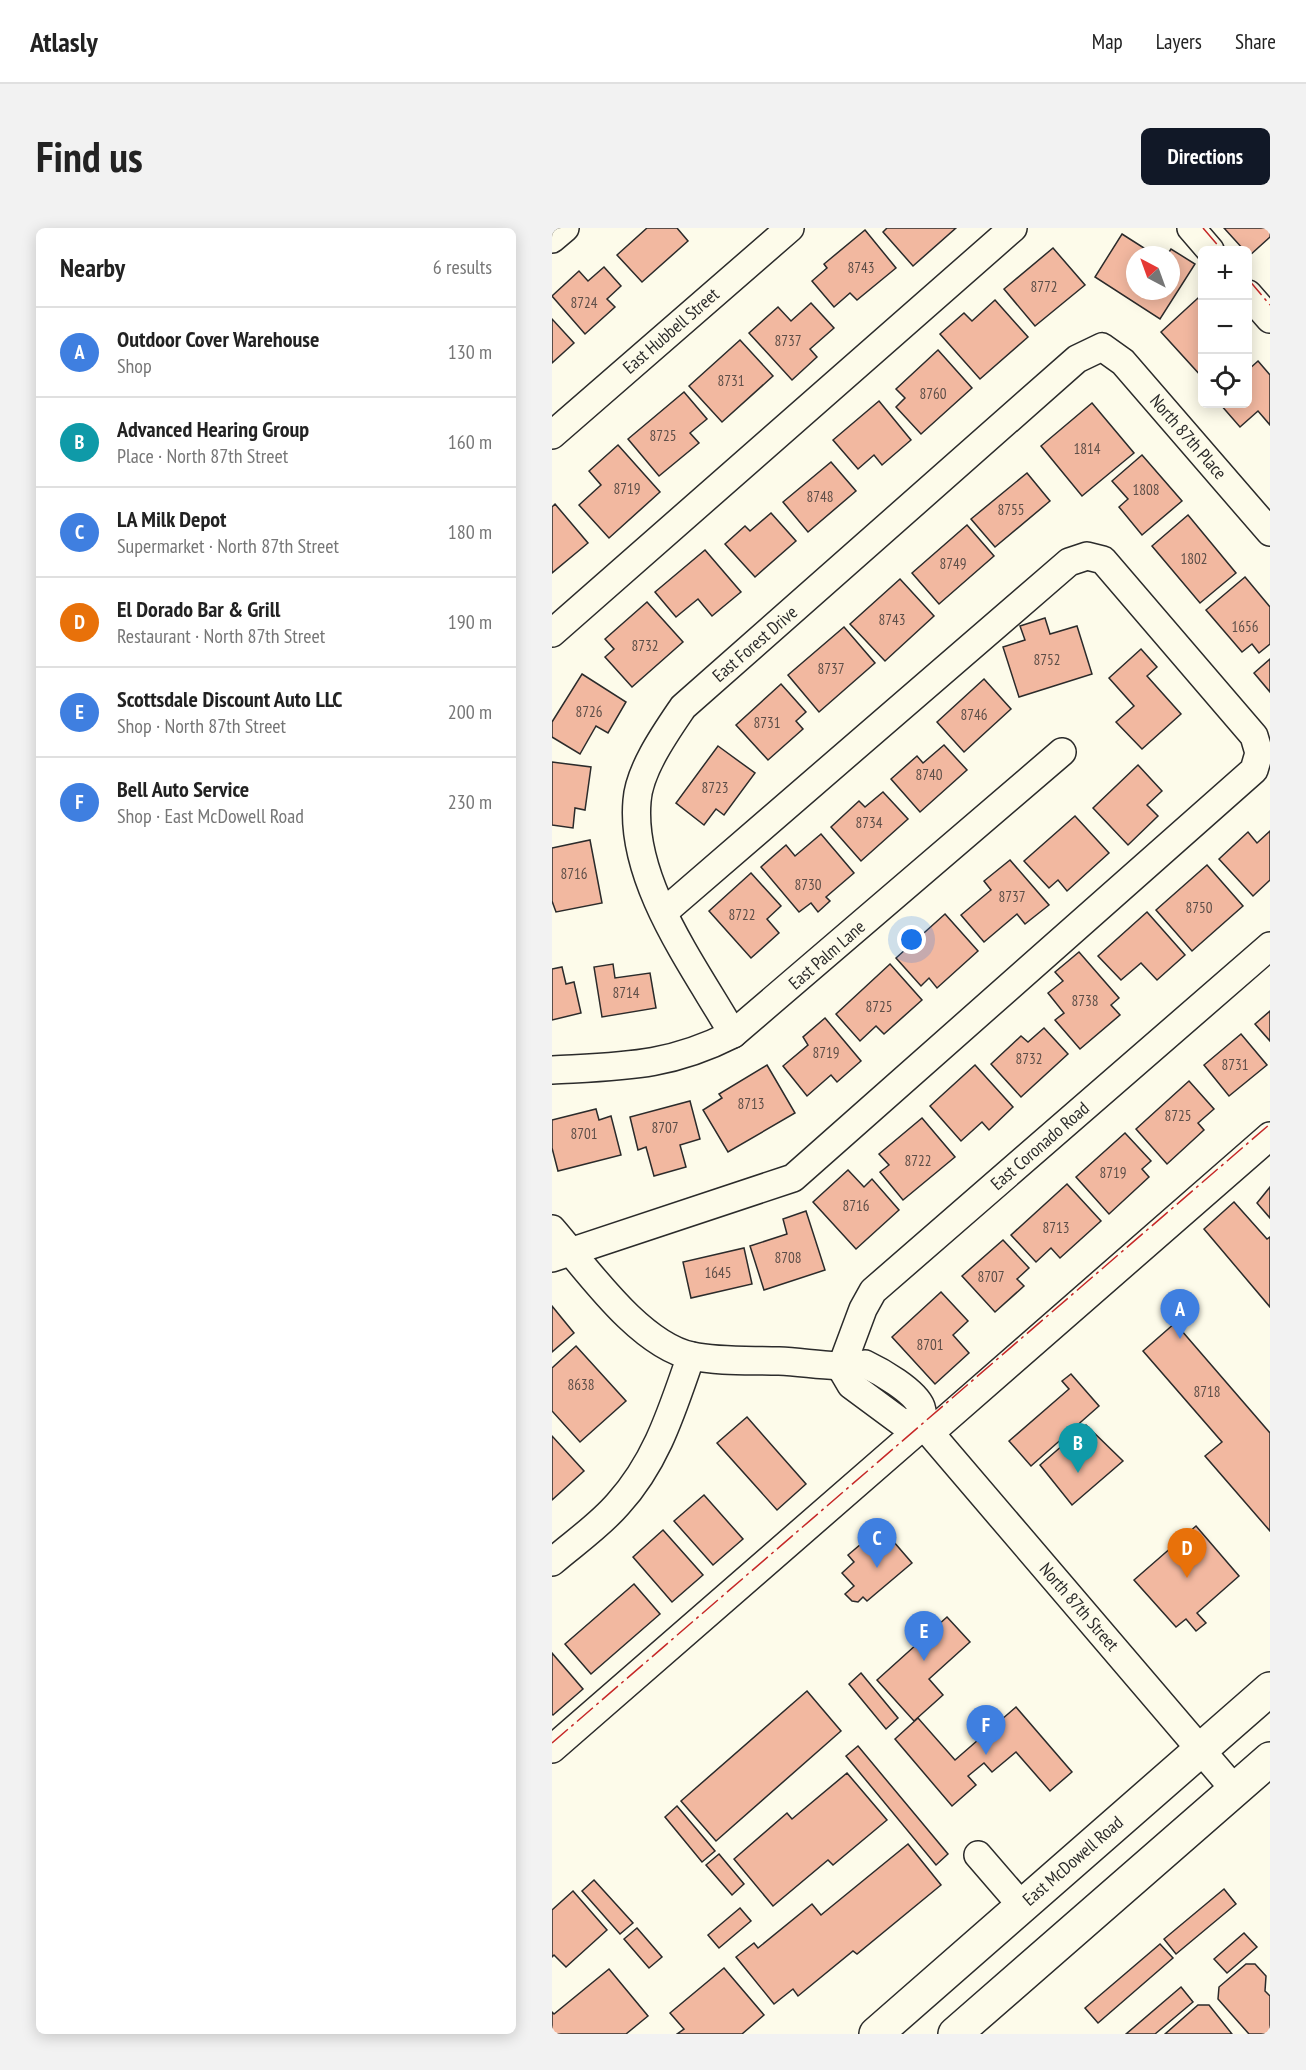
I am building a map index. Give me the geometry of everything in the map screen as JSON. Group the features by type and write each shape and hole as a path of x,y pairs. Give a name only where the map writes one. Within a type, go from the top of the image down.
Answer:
{"main road":[{"name":"East McDowell Road","path":"876,2034 1270,1689"},
{"path":"955,2034 1270,1759"}],"street":[{"path":"552,239 565,228"},
{"name":"East Hubbell Street","path":"552,435 790,228"},
{"path":"552,633 1013,228"},
{"path":"1191,228 1207,246"},
{"path":"1252,299 1270,320"},
{"name":"North 87th Place","path":"1102,347 1123,362 1270,532"},
{"name":"East Forest Drive","path":"733,1034 664,912 648,879 639,842 637,799 655,747 683,707 1077,359 1102,347"},
{"path":"561,1254 793,1178 1254,770 1259,753 1254,736 1102,560 1087,556 1069,562 664,912"},
{"name":"East Palm Lane","path":"552,1070 648,1065 701,1050 733,1034 1062,752"},
{"name":"East Coronado Road","path":"841,1368 862,1309 873,1291 1270,946"},
{"path":"552,1749 1270,1136"},
{"name":"North 87th Street","path":"552,1229 561,1254 639,1327 691,1356 816,1363 841,1368 865,1364 899,1384 920,1404 927,1429 1235,1790"},
{"path":"552,1562 617,1505 643,1472 663,1436 691,1356"},
{"path":"978,1855 1022,1906"}],"building":[{"path":"647,228 677,228 688,241 642,282 617,255"},
{"path":"887,228 956,228 913,266 883,232"},
{"path":"1224,228 1270,228 1270,237 1252,253 1252,246 1240,246"},
{"path":"865,230 896,268 857,300 850,293 834,307 812,281 827,268 824,264"},
{"path":"1122,234 1141,246 1126,246 1126,297 1095,277"},
{"path":"1053,248 1085,285 1035,326 1004,289"},
{"path":"1180,255 1195,264 1180,288"},
{"path":"604,267 621,286 607,299 615,307 585,334 552,296 579,271 588,281"},
{"path":"1198,298 1198,373 1161,332"},
{"path":"995,300 1028,337 980,379 940,334 964,313 972,321"},
{"path":"1131,300 1172,300 1160,319"},
{"path":"811,303 834,328 810,349 817,357 792,380 749,333 778,307 791,321"},
{"path":"552,319 574,343 552,363"},
{"path":"740,340 773,376 722,422 689,386"},
{"path":"938,350 972,388 921,434 896,407 905,398 896,389"},
{"path":"1258,361 1270,375 1270,425 1258,411 1240,427 1223,408 1252,408 1252,366"},
{"path":"684,392 707,419 690,433 699,443 659,476 628,439"},
{"path":"879,401 911,440 882,465 874,455 858,469 833,440"},
{"path":"1092,403 1134,453 1082,496 1041,446"},
{"path":"618,445 660,492 609,538 579,505 601,485 589,471"},
{"path":"1142,455 1182,501 1142,535 1119,507 1128,499 1112,481"},
{"path":"831,462 856,491 808,532 783,502"},
{"path":"1027,473 1050,501 995,547 971,519"},
{"path":"555,504 588,543 552,573 552,507"},
{"path":"771,513 796,541 755,577 725,544 745,526 750,531"},
{"path":"1188,515 1236,573 1200,603 1152,546"},
{"path":"967,525 994,556 939,604 912,573"},
{"path":"705,550 741,592 712,616 698,599 676,617 655,592"},
{"path":"1245,577 1270,607 1270,644 1259,653 1252,644 1242,652 1206,610"},
{"path":"900,579 934,616 885,661 850,624"},
{"path":"647,602 683,642 632,687 605,657 614,649 605,639"},
{"path":"1045,618 1050,634 1077,626 1092,674 1019,697 1003,647 1025,640 1020,626"},
{"path":"844,627 875,663 819,712 788,675"},
{"path":"1141,649 1157,667 1147,676 1181,714 1142,749 1116,722 1134,706 1109,678"},
{"path":"1270,659 1270,692 1254,673"},
{"path":"582,674 626,702 608,733 596,726 580,754 552,737 552,722"},
{"path":"984,679 1011,709 964,752 937,722"},
{"path":"781,684 806,712 796,721 803,729 768,760 736,725"},
{"path":"944,745 967,770 920,812 891,779 917,756 923,763"},
{"path":"718,746 755,773 724,815 716,809 704,825 676,803"},
{"path":"552,762 591,767 585,810 575,808 573,828 552,825"},
{"path":"1138,765 1162,791 1147,805 1158,816 1128,845 1093,808"},
{"path":"883,792 908,819 861,861 831,827 859,801 865,807"},
{"path":"1075,816 1109,853 1067,891 1058,880 1049,888 1024,861"},
{"path":"1270,831 1270,880 1253,896 1219,859 1248,832 1257,843"},
{"path":"821,834 854,873 826,897 830,901 818,912 811,903 799,912 761,867 786,845 795,856"},
{"path":"590,840 602,903 556,912 552,901 552,848"},
{"path":"1010,860 1049,905 1025,924 1017,914 984,942 961,915 991,890 984,881"},
{"path":"1207,865 1243,906 1192,951 1156,910"},
{"path":"751,873 781,906 767,919 779,933 751,958 709,911"},
{"path":"1147,912 1185,955 1157,980 1141,963 1121,980 1098,956"},
{"path":"945,914 978,951 937,988 929,978 921,986 896,958"},
{"path":"1079,952 1119,998 1111,1005 1120,1015 1080,1049 1055,1020 1064,1013 1048,993 1063,981 1055,972"},
{"path":"613,964 615,978 650,973 656,1008 602,1017 594,967"},
{"path":"890,964 922,1000 884,1034 876,1026 860,1041 836,1014"},
{"path":"562,967 566,984 574,982 581,1013 552,1020 552,969"},
{"path":"1270,1011 1270,1041 1255,1024"},
{"path":"825,1018 861,1061 837,1082 831,1075 807,1096 783,1066 808,1045 803,1037"},
{"path":"1044,1028 1068,1054 1021,1097 991,1064 1021,1036 1028,1042"},
{"path":"1241,1034 1267,1065 1229,1096 1204,1065"},
{"path":"767,1065 795,1113 728,1152 703,1110 722,1098 719,1094"},
{"path":"975,1065 1013,1107 989,1130 982,1122 961,1141 930,1106"},
{"path":"1189,1081 1214,1109 1198,1123 1204,1130 1167,1164 1136,1129"},
{"path":"690,1101 700,1139 680,1145 686,1167 654,1176 646,1147 638,1150 630,1117"},
{"path":"596,1109 599,1120 611,1116 621,1155 558,1171 552,1148 552,1120"},
{"path":"922,1118 955,1157 903,1200 880,1172 889,1165 879,1154"},
{"path":"1125,1133 1151,1161 1142,1169 1149,1177 1109,1214 1076,1177"},
{"path":"848,1170 864,1187 872,1179 899,1210 856,1249 813,1202"},
{"path":"1067,1184 1101,1221 1060,1258 1051,1248 1036,1262 1011,1235"},
{"path":"1270,1187 1270,1218 1257,1203"},
{"path":"1234,1202 1267,1239 1270,1237 1270,1307 1204,1229"},
{"path":"806,1211 825,1270 764,1290 750,1246 787,1234 783,1219"},
{"path":"1003,1240 1029,1268 1017,1279 1024,1286 995,1312 962,1276"},
{"path":"744,1248 752,1284 691,1298 683,1262"},
{"path":"941,1292 968,1321 953,1335 969,1353 935,1384 892,1337"},
{"path":"552,1306 574,1333 552,1352"},
{"path":"1175,1323 1270,1433 1270,1531 1205,1456 1222,1442 1143,1351"},
{"path":"576,1346 626,1401 580,1442 552,1411 552,1368"},
{"path":"1071,1374 1099,1406 1031,1466 1009,1441 1069,1389 1062,1381"},
{"path":"747,1417 806,1484 777,1510 717,1443"},
{"path":"1086,1425 1123,1461 1072,1505 1040,1465"},
{"path":"552,1436 584,1471 552,1500"},
{"path":"704,1495 743,1539 713,1565 674,1521"},
{"path":"1196,1526 1239,1576 1197,1613 1206,1623 1196,1631 1186,1619 1176,1627 1134,1580"},
{"path":"881,1527 912,1563 867,1601 863,1597 858,1602 852,1601 845,1594 854,1586 842,1573 854,1562 848,1555"},
{"path":"663,1530 703,1575 672,1602 633,1557"},
{"path":"634,1584 660,1614 591,1674 565,1644"},
{"path":"947,1617 970,1642 929,1679 943,1695 914,1721 877,1680"},
{"path":"552,1653 583,1689 553,1715 552,1714"},
{"path":"861,1673 898,1718 886,1729 849,1684"},
{"path":"807,1691 841,1731 716,1841 681,1801"},
{"path":"1016,1707 1072,1772 1050,1791 1016,1752 992,1772 984,1763 968,1776 976,1785 952,1806 895,1739 918,1718 955,1760"},
{"path":"858,1746 948,1854 936,1865 846,1756"},
{"path":"847,1773 887,1820 833,1865 828,1860 773,1906 734,1859 787,1813 792,1819"},
{"path":"677,1806 715,1851 702,1862 665,1817"},
{"path":"908,1844 941,1885 857,1954 853,1951 798,1996 793,1989 774,2004 736,1957 754,1943 758,1948 812,1904 821,1915"},
{"path":"719,1854 744,1884 732,1895 706,1865"},
{"path":"594,1880 633,1923 620,1934 582,1891"},
{"path":"1224,1889 1236,1904 1176,1954 1164,1939"},
{"path":"573,1891 607,1930 566,1967 554,1955 552,1957 552,1910"},
{"path":"740,1908 751,1921 719,1948 708,1935"},
{"path":"637,1928 662,1957 649,1968 624,1939"},
{"path":"1244,1933 1257,1947 1227,1973 1214,1959"},
{"path":"1160,1944 1173,1958 1098,2023 1085,2008"},
{"path":"1246,1964 1255,1964 1266,1976 1265,1991 1270,1996 1270,2034 1249,2034 1218,1999 1219,1987"},
{"path":"724,1968 764,2015 742,2034 677,2034 684,2029 670,2013"},
{"path":"609,1969 648,2016 626,2034 552,2034 552,2012 554,2014"},
{"path":"1181,1987 1193,2002 1155,2034 1126,2034"},
{"path":"1198,2005 1209,2005 1232,2034 1165,2034"}],"power":[{"path":"1203,228 1219,246"},
{"path":"1252,284 1270,305"},
{"path":"552,1743 1270,1124"}],"place":[{"name":"Outdoor Cover Warehouse","path":"1180,1339"},
{"name":"Advanced Hearing Group","path":"1078,1473"},
{"name":"LA Milk Depot","path":"877,1568"},
{"name":"El Dorado Bar & Grill","path":"1187,1578"},
{"name":"Scottsdale Discount Auto LLC","path":"924,1661"},
{"name":"Bell Auto Service","path":"986,1755"}]}
